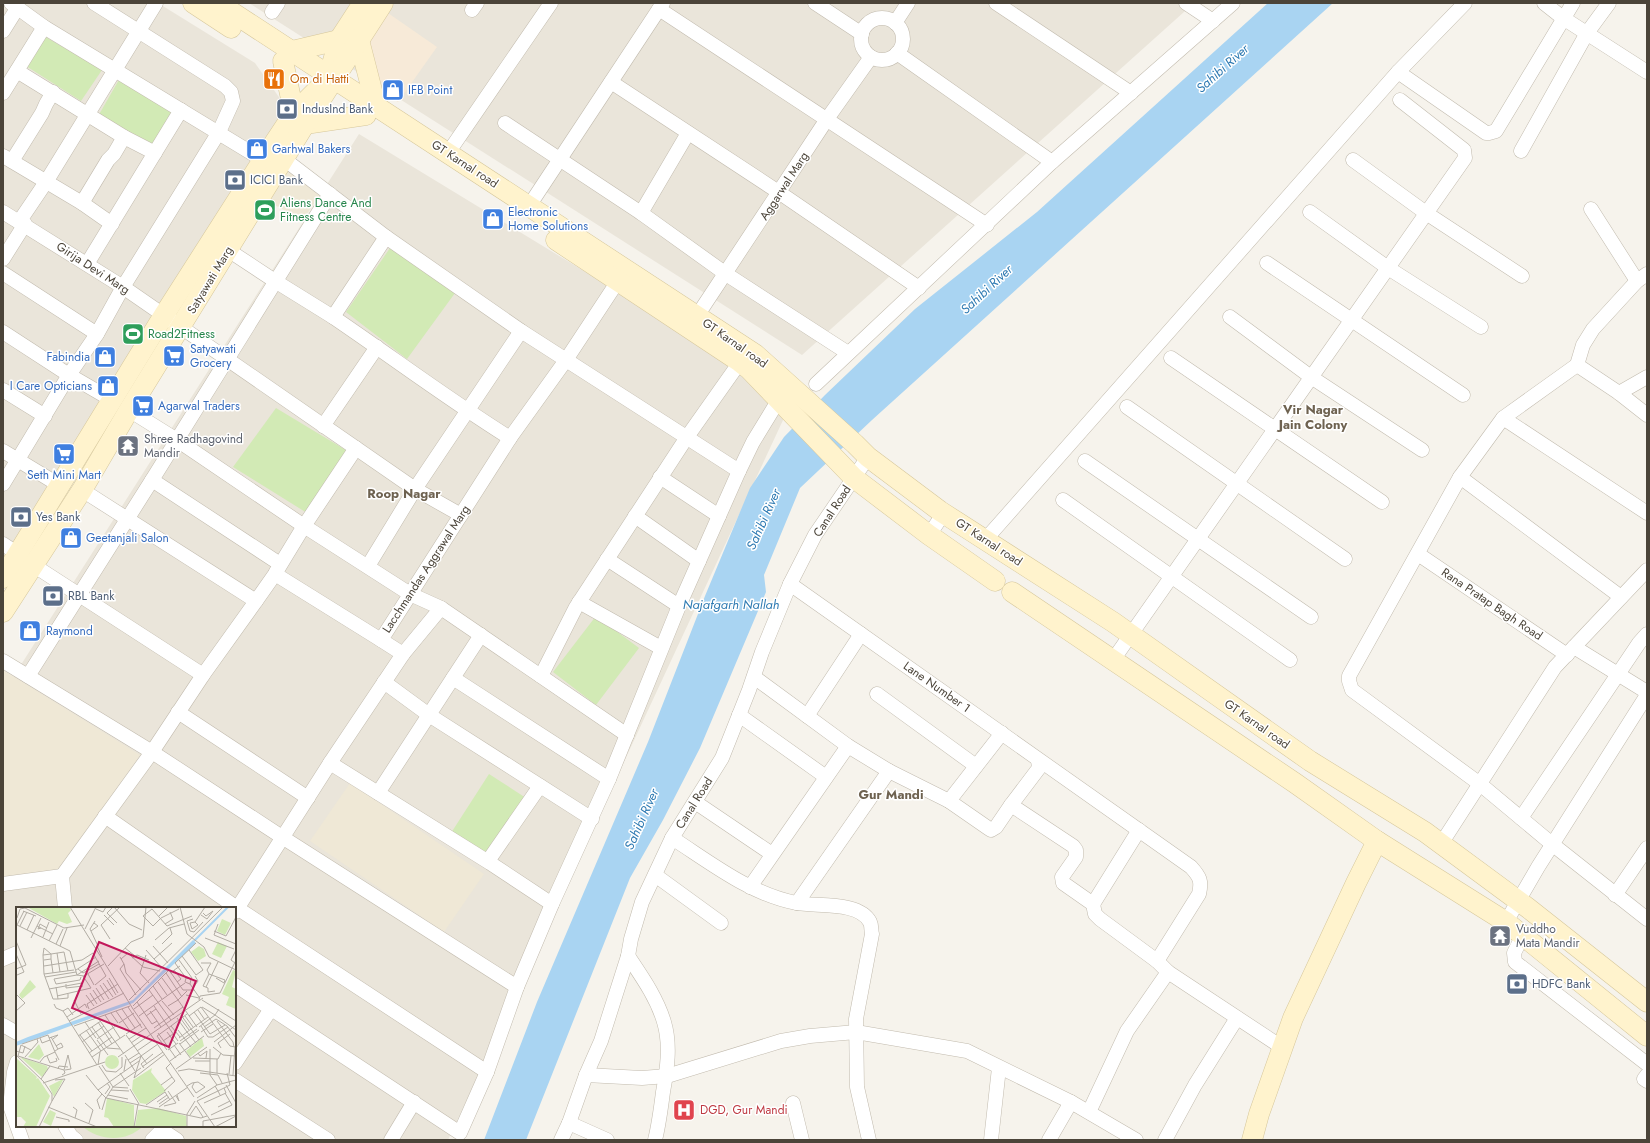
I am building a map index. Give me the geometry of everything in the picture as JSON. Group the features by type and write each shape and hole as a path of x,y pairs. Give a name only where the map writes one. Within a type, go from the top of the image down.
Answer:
{"main road":[{"path":"193,3 287,56 349,40 383,3"},
{"path":"218,3 287,56 299,118 371,110 349,40 363,3"},
{"name":"Satyawati Marg","path":"3,578 164,315 263,160 328,82 349,40"},
{"name":"GT Karnal road","path":"287,56 371,110 466,180 740,362 749,369 782,406 854,478 928,536 995,581"},
{"name":"GT Karnal road","path":"371,110 448,152 809,390 861,451 944,513 1131,634 1310,760 1426,832 1519,901 1647,1002"},
{"name":"Satyawati Marg","path":"3,612 18,554 82,490 284,160 299,118"},
{"path":"1012,592 1295,783 1377,841 1506,922 1647,1036"},
{"path":"1252,1140 1293,1018 1377,841"}],"street":[{"path":"3,484 69,375 97,334 123,287 219,132 232,101 231,92 228,88 94,3"},
{"path":"3,259 22,223 86,114 156,3"},
{"path":"448,152 551,3"},
{"path":"815,3 862,34"},
{"path":"895,23 908,3"},
{"path":"996,3 1131,93"},
{"path":"1186,3 1213,21"},
{"path":"809,390 987,225 1052,162 1233,3"},
{"path":"985,540 1398,72 1465,3"},
{"path":"1544,3 1563,18 1647,72"},
{"path":"1398,72 1486,133 1496,131 1573,3"},
{"path":"1521,151 1587,33 1609,3"},
{"path":"3,31 15,5 44,27 263,160"},
{"path":"529,206 661,6 827,119 987,225"},
{"path":"880,18 888,19 895,23 901,30 903,38 902,46 897,54 885,60 878,60 871,57 867,53 862,44 862,34 865,27 872,21 880,18"},
{"path":"3,93 44,27"},
{"path":"897,54 1052,162"},
{"name":"Aggarwal Marg","path":"697,316 780,193 827,119 871,57"},
{"path":"17,71 124,137 155,153"},
{"path":"611,82 780,193 919,288"},
{"path":"53,92 42,113 8,159 82,203 112,224"},
{"path":"1112,660 1465,158 1465,153 1400,100"},
{"path":"87,264 181,110"},
{"path":"505,123 641,213 726,274 848,353"},
{"path":"641,213 688,133"},
{"path":"82,203 124,137"},
{"path":"284,160 386,237 521,331 739,470"},
{"path":"1353,160 1426,213 1522,276"},
{"path":"28,676 330,194"},
{"path":"1591,209 1642,277 1587,337 1577,365 1503,418 1460,477 1349,676 1348,681 1352,690 1480,784 1615,895 1647,919"},
{"name":"Girija Devi Marg","path":"3,212 123,287 415,489 461,515"},
{"path":"1310,212 1388,268 1481,327"},
{"path":"333,317 386,237"},
{"path":"228,250 333,317 467,411 510,438"},
{"path":"1267,263 1463,395"},
{"path":"3,273 97,334"},
{"name":"Lacchmandas Aggrawal Marg","path":"403,654 381,640 510,438 566,360 618,281"},
{"path":"1230,317 1312,377 1422,450"},
{"path":"368,566 415,489 521,331"},
{"path":"4,336 112,400"},
{"path":"323,426 377,347"},
{"path":"1171,358 1382,502"},
{"path":"541,676 579,602 660,477 740,362"},
{"path":"1577,365 1647,414"},
{"path":"1619,393 1647,377"},
{"path":"3,390 45,416"},
{"path":"236,986 414,1102 459,1136 487,1072 517,987 552,904 592,819 661,648 739,470 753,442 782,406"},
{"path":"1127,407 1346,560"},
{"path":"130,410 304,526 410,594 441,608 627,735"},
{"path":"1503,418 1647,513"},
{"path":"65,907 62,876 152,752 203,674 278,569 304,526 356,448"},
{"path":"3,451 59,485"},
{"name":"Canal Road","path":"561,1140 569,1124 586,1075 601,1041 628,956 631,939 642,902 672,838 722,758 754,677 762,652 790,584 815,535 854,478 861,451"},
{"path":"1085,461 1311,617"},
{"path":"660,477 719,516"},
{"path":"1460,477 1621,597"},
{"path":"152,480 381,640"},
{"path":"82,490 256,601"},
{"path":"1063,500 1290,660"},
{"path":"928,536 944,513"},
{"path":"635,516 699,561"},
{"path":"18,554 79,596 203,674"},
{"name":"Rana Pratap Bagh Road","path":"1418,554 1570,651 1618,674 1647,692"},
{"path":"607,559 680,606"},
{"path":"1441,844 1555,666 1647,570"},
{"name":"Lane Number 1","path":"790,584 1191,867 1197,874 1201,884 1199,894 1157,961"},
{"path":"579,602 661,648"},
{"path":"441,608 403,654 330,763 236,910 487,1072"},
{"path":"806,716 861,634"},
{"path":"1520,818 1639,643 1647,634"},
{"path":"378,793 481,635"},
{"path":"3,661 152,752 517,987"},
{"path":"754,677 848,746 889,771 949,801 991,830 996,827 1039,768 1038,760"},
{"path":"453,678 609,779"},
{"path":"384,682 429,715 592,819"},
{"path":"877,694 976,766"},
{"path":"1506,922 1552,844 1647,695"},
{"path":"178,712 308,798"},
{"path":"739,716 826,777"},
{"path":"949,801 1002,734"},
{"path":"750,887 848,746"},
{"path":"330,763 488,861 552,904"},
{"path":"797,903 889,771"},
{"path":"488,861 540,786"},
{"path":"695,802 772,854"},
{"path":"1011,805 1073,846 1076,850 1076,857 1062,877 1062,880 1065,885 1093,904"},
{"path":"105,816 232,907"},
{"path":"1139,830 1093,904 1095,914 1157,961 1168,972 1283,1048"},
{"path":"672,838 750,887 772,897 797,903 855,909 865,915 871,923 872,934 856,1019 857,1087 869,1140"},
{"path":"1615,895 1647,848"},
{"path":"655,875 721,923"},
{"path":"3,884 62,876"},
{"path":"1523,935 1514,954 1515,962 1647,1064"},
{"path":"3,959 16,953"},
{"path":"628,956 648,985 664,1023 668,1048 667,1076 660,1123 655,1140"},
{"path":"1089,1112 1127,1031 1168,972"},
{"path":"236,1062 271,1009"},
{"path":"1165,1140 1195,1085 1237,1018"},
{"path":"3,1025 16,1033"},
{"path":"586,1075 642,1078 667,1076 781,1041 810,1036 856,1032 967,1051 1071,1102 1136,1140"},
{"path":"16,1065 10,1106 16,1123"},
{"path":"991,1140 999,1068"},
{"path":"1647,1075 1644,1079 1647,1081"},
{"path":"236,1081 328,1140"},
{"path":"391,1140 414,1102"},
{"path":"1049,1140 1071,1102"},
{"path":"793,1103 802,1140"},
{"path":"569,1124 607,1140"},
{"path":"17,1127 22,1140"},
{"path":"66,1127 71,1136 76,1140"},
{"path":"159,1132 177,1140"}],"shaded area":[{"path":"3,3 158,3 255,63 288,110 3,567"},
{"path":"249,3 1194,3 802,355"},
{"path":"388,13 437,47 398,102 377,89 365,43"},
{"path":"359,134 620,293 746,377 784,418 448,1140 85,1140 64,1127 236,1127 236,907 16,907 16,1097 3,1090 3,693"},
{"path":"284,167 321,193 303,220 265,200"},
{"path":"3,670 140,755 60,871 3,879"},
{"path":"350,783 484,874 444,932 310,841"}],"green space":[{"path":"44,36 102,70 81,101 26,66"},
{"path":"120,78 177,110 153,151 97,118"},
{"path":"390,248 455,293 407,359 346,312"},
{"path":"276,408 349,452 307,513 233,467"},
{"path":"596,616 639,648 596,705 553,672"},
{"path":"489,774 526,798 488,857 451,833"},
{"path":"83,1127 142,1127 129,1135 112,1138 96,1135"}],"water":[{"name":"Najafgarh Nallah","path":"1268,3 1333,3 872,420 800,488 764,575 766,592 700,748 663,820 630,878 526,1140 484,1140 537,1002 648,742 705,596 750,488 784,437 825,395 915,309 1037,212"}],"place":[{"name":"Om di Hatti","path":"274,79"},
{"name":"IFB Point","path":"393,90"},
{"name":"IndusInd Bank","path":"287,109"},
{"name":"Garhwal Bakers","path":"257,149"},
{"name":"ICICI Bank","path":"235,180"},
{"name":"Aliens Dance And Fitness Centre","path":"265,210"},
{"name":"Electronic Home Solutions","path":"493,219"},
{"name":"Road2Fitness","path":"133,334"},
{"name":"Satyawati Grocery","path":"174,356"},
{"name":"Fabindia","path":"105,357"},
{"name":"I Care Opticians","path":"108,386"},
{"name":"Agarwal Traders","path":"143,406"},
{"name":"Shree Radhagovind Mandir","path":"128,446"},
{"name":"Seth Mini Mart","path":"64,454"},
{"name":"Yes Bank","path":"21,517"},
{"name":"Geetanjali Salon","path":"71,538"},
{"name":"RBL Bank","path":"53,596"},
{"name":"Raymond","path":"30,631"},
{"name":"Vuddho Mata Mandir","path":"1500,936"},
{"name":"HDFC Bank","path":"1517,984"},
{"name":"DGD, Gur Mandi","path":"684,1110"}],"district":[{"name":"Vir Nagar Jain Colony","path":"1313,416"},
{"name":"Roop Nagar","path":"404,493"},
{"name":"Gur Mandi","path":"891,794"}],"water label":[{"name":"Sahibi River","path":"1222,68"},
{"name":"Sahibi River","path":"986,289"},
{"name":"Sahibi River","path":"763,519"},
{"name":"Sahibi River","path":"641,819"}]}
